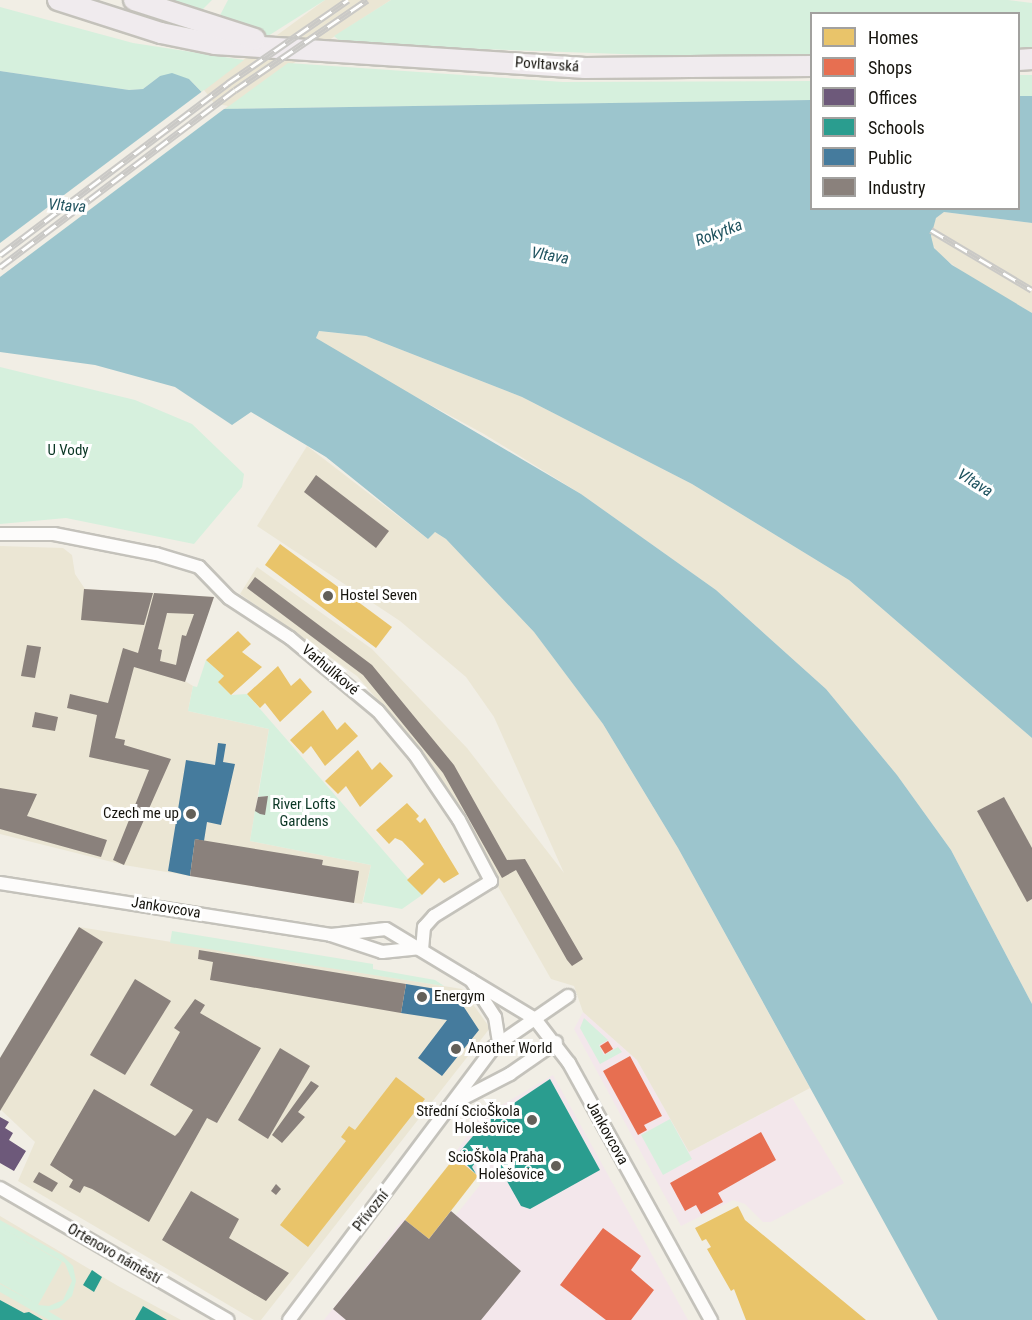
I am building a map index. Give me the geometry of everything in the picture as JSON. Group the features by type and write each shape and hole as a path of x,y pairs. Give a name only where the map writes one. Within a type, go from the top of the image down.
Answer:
{"main road":[{"path":"48,0 92,12"},
{"name":"Povltavská","path":"58,0 92,12 215,44 585,68 810,66"},
{"name":"Povltavská","path":"134,0 283,48"}],"street":[{"name":"Varhulíkové","path":"0,534 54,534 156,554 199,567 229,598 290,638 378,711 415,756 459,820 491,881 434,916 424,927 423,948"},
{"name":"Jankovcova","path":"0,883 331,935 382,952 423,948"},
{"name":"Jankovcova","path":"331,935 386,929 423,948 535,1019 556,1042 711,1320"},
{"name":"Jankovcova","path":"468,977 495,1017 499,1042"},
{"path":"535,1019 568,996"},
{"name":"Přívozní","path":"288,1320 499,1042 535,1019"},
{"name":"Přívozní","path":"454,1102 510,1074 556,1042"},
{"name":"Ortenovo náměstí","path":"0,1188 228,1320"}],"shaded area":[{"path":"325,0 391,0 298,60 0,282 0,238"},
{"path":"944,212 1032,223 1032,313 964,274 937,252 931,242 931,230 936,218"},
{"path":"318,331 366,336 522,397 692,484 849,580 1032,738 1032,1004 951,850 897,775 826,689 716,590 581,494 484,434 359,366 316,338"},
{"path":"307,446 428,539 435,532 446,539 534,632 603,724 678,848 810,1088 689,1152 637,1060 583,1012 574,986 551,979 493,878 465,816 423,753 357,676 240,594 257,567 372,649 467,748 564,873 494,717 466,677 400,621 257,526"},
{"path":"0,546 63,548 72,555 75,574 85,589 214,597 185,681 193,686 188,711 269,729 250,841 371,865 362,904 124,865 0,834"},
{"path":"79,927 462,989 490,1028 261,1320 254,1320 18,1181 35,1142 0,1109 0,1058"},
{"path":"583,1012 637,1060 689,1152 792,1098 844,1183 771,1222 763,1222 745,1204 733,1200 681,1226 574,1029"},
{"path":"553,1075 688,1320 324,1320 403,1219 429,1239 451,1211 456,1215 480,1185 478,1176 453,1156 480,1118"},
{"path":"0,1216 118,1286 181,1320 0,1320"}],"green space":[{"path":"173,0 212,0 200,12"},
{"path":"228,0 325,0 268,36 218,19"},
{"path":"391,0 1008,0 1032,3 1032,48 1020,48 1020,12 810,12 810,57 760,59 343,44 334,36"},
{"path":"0,7 133,43 244,60 202,92 189,79 160,76 143,89 129,90 0,71"},
{"path":"288,63 563,82 810,81 810,100 225,109"},
{"path":"1020,75 1032,75 1032,96 1020,96"},
{"name":"U Vody","path":"0,367 135,400 192,424 244,474 242,487 194,544 66,518 0,524"},
{"name":"River Lofts Gardens","path":"206,660 224,676 218,682 231,695 247,694 422,895 402,909 363,902 371,865 250,841 255,811 268,796 258,797 269,729 188,711 193,686 197,687"},
{"path":"172,931 373,964 373,969 435,980 444,986 170,943"},
{"path":"584,1018 608,1040 599,1045 604,1055 618,1047 622,1052 600,1064 580,1028"},
{"path":"670,1119 692,1159 663,1175 641,1135"},
{"path":"0,1220 62,1255 73,1266 76,1281 72,1296 59,1308 48,1311 63,1320 49,1320 0,1292 0,1284 35,1303 0,1283 0,1227","holes":["0,1227 65,1263 72,1281 63,1300 49,1306 38,1305 62,1262"]}],"water":[{"path":"0,71 129,90 143,89 160,76 172,73 189,79 218,109 810,100 810,210 1020,210 1020,96 1032,96 1032,223 944,212 936,218 931,236 934,248 952,265 1032,313 1032,738 849,580 692,484 522,397 366,336 319,331 316,338 581,494 716,590 826,689 897,775 951,850 1032,1004 1032,1320 938,1320 678,848 603,724 534,632 446,539 435,532 428,539 326,457 251,412 232,425 175,387 95,365 0,352","holes":["95,182 101,192 98,198 86,197 84,186"]}],"pier":[{"path":"204,90 214,103 228,106 0,277 0,243"}],"building: Homes":[{"name":"Hostel Seven","path":"280,544 392,627 376,648 265,565"},
{"path":"238,631 251,644 242,652 262,667 231,695 218,682 224,676 206,660"},
{"path":"278,666 291,686 300,678 312,692 280,722 265,703 260,708 247,694"},
{"path":"323,710 337,730 345,722 358,736 325,766 311,746 303,754 290,740"},
{"path":"358,750 372,770 380,762 393,776 360,807 346,786 338,794 325,781"},
{"path":"407,803 419,816 416,819 420,823 425,818 459,874 444,883 439,878 422,895 407,880 424,864 402,841 395,838 389,844 376,830"},
{"path":"396,1077 425,1099 308,1247 280,1225 346,1141 341,1137 349,1126 355,1130"},
{"path":"455,1157 478,1176 429,1239 405,1220"},
{"path":"738,1206 745,1220 866,1320 746,1320 734,1289 731,1291 707,1249 711,1247 706,1239 702,1241 695,1228"}],"building: Shops":[{"path":"608,1041 613,1049 605,1054 600,1046"},
{"path":"630,1056 662,1116 644,1125 647,1130 638,1135 603,1071"},
{"path":"761,1132 776,1160 718,1193 723,1202 701,1214 696,1205 685,1211 670,1183"},
{"path":"603,1228 641,1256 631,1270 654,1290 631,1320 606,1320 560,1285"}],"building: Offices":[{"path":"0,1117 9,1122 5,1128 13,1133 9,1140 26,1151 14,1171 0,1163"}],"building: Schools":[{"path":"550,1079 600,1170 530,1209 521,1206 487,1146 472,1167 476,1174 457,1155 484,1123"},
{"path":"92,1270 102,1277 94,1292 83,1285"},
{"path":"0,1300 24,1313 29,1312 43,1320 0,1320"},
{"path":"143,1306 167,1320 135,1320"}],"building: Public":[{"path":"218,743 226,744 223,762 235,764 221,825 207,822 204,841 195,839 190,876 168,871 186,760 215,765"},
{"path":"406,984 454,992 479,1030 442,1076 418,1058 447,1020 401,1013"}],"building: Industry":[{"path":"316,475 389,531 376,548 304,492"},
{"path":"255,577 372,665 454,765 507,860 525,859 583,959 572,966 567,960 516,870 502,878 443,773 363,675 247,588"},
{"path":"84,589 153,593 144,625 81,620"},
{"path":"154,593 214,597 185,682 134,667 115,738 125,740 124,745 171,759 124,865 113,860 149,770 89,757 97,715 67,708 70,694 108,703 123,648 138,653","holes":["167,613 194,614 186,636 182,635 176,665 160,661 162,650 158,649"]},
{"path":"27,645 41,647 35,678 21,676"},
{"path":"35,712 58,717 55,731 32,727"},
{"path":"0,788 37,794 27,816 107,840 101,857 0,829"},
{"path":"268,796 265,815 255,811 258,797"},
{"path":"1004,797 1032,848 1032,899 1027,902 977,811"},
{"path":"195,839 323,860 322,865 359,871 354,903 190,876"},
{"path":"79,927 103,942 0,1111 0,1058"},
{"path":"199,950 406,984 401,1013 210,980 213,962 198,959"},
{"path":"135,979 171,1001 125,1075 90,1055"},
{"path":"195,999 205,1005 200,1013 261,1048 217,1123 207,1118 149,1222 92,1189 84,1186 80,1193 69,1187 73,1180 50,1165 94,1089 175,1136 179,1132 193,1110 150,1085 180,1032 174,1028"},
{"path":"280,1048 310,1066 268,1139 238,1120"},
{"path":"311,1081 319,1086 298,1112 305,1117 282,1143 272,1135"},
{"path":"39,1172 58,1183 52,1192 33,1182"},
{"path":"276,1184 281,1189 276,1195 271,1191"},
{"path":"191,1191 239,1219 229,1238 289,1273 266,1301 162,1240"},
{"path":"451,1211 521,1271 481,1320 346,1320 333,1309 405,1220 429,1239"}],"railway":[{"path":"0,255 228,83 348,0"},
{"path":"0,267 235,90 367,0"},
{"path":"931,230 1032,290"}],"place":[{"name":"Hostel Seven","path":"328,596"},
{"name":"Czech me up","path":"191,814"},
{"name":"Energym","path":"422,997"},
{"name":"Another World","path":"456,1049"},
{"name":"Střední ScioŠkola Holešovice","path":"532,1120"},
{"name":"ScioŠkola Praha Holešovice","path":"556,1166"}],"water label":[{"name":"Vltava","path":"67,206"},
{"name":"Rokytka","path":"719,233"},
{"name":"Vltava","path":"550,256"},
{"name":"Vltava","path":"975,483"}]}
